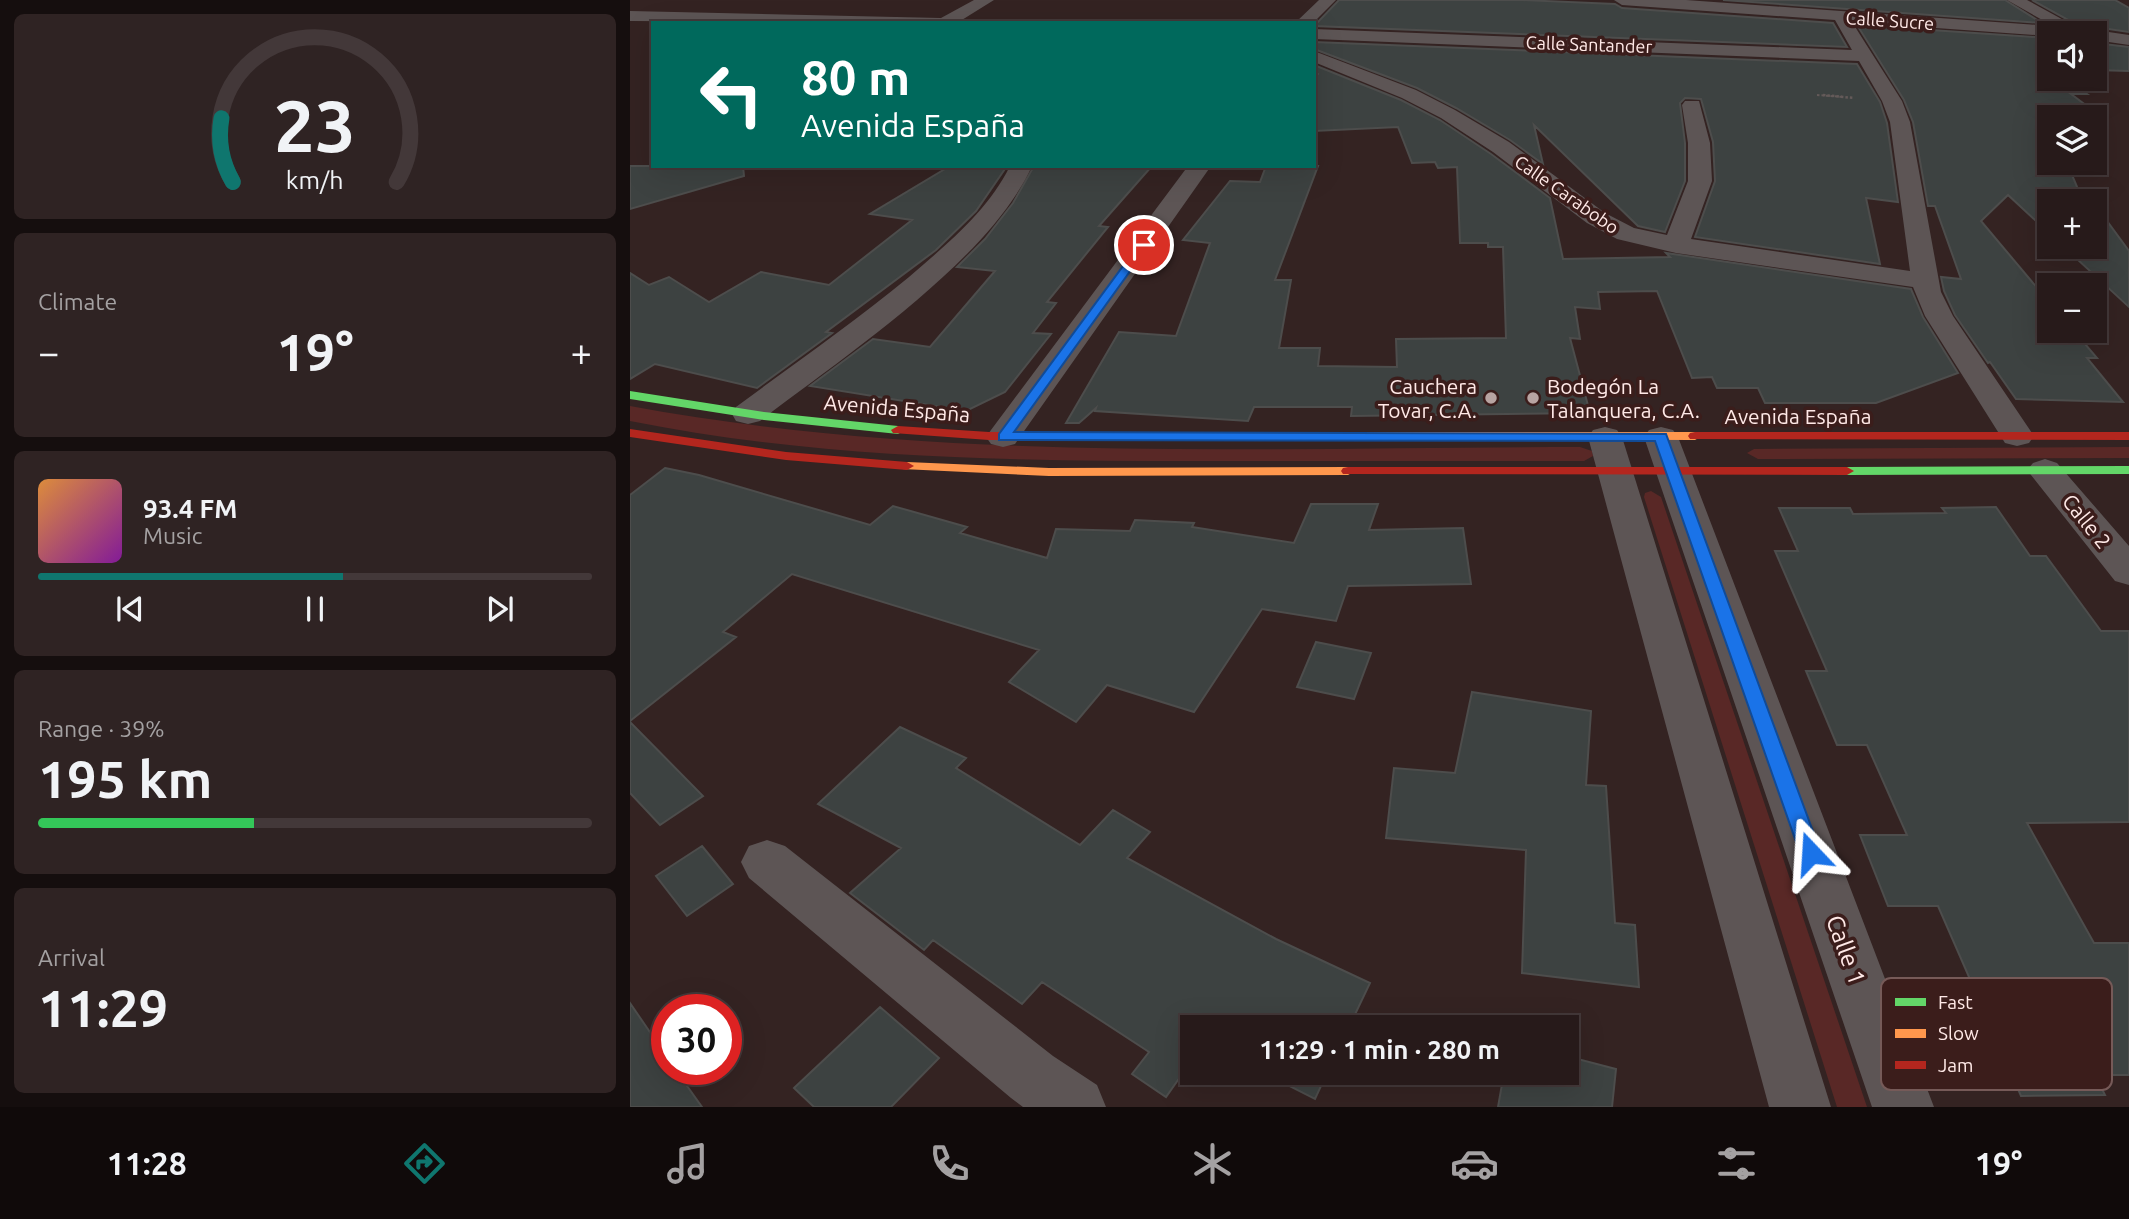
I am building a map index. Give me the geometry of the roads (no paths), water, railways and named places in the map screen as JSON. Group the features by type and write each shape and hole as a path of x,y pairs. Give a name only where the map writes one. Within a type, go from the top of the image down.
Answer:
{"main road":[{"name":"Avenida España","path":"630,395 748,414 912,432 1003,437 1610,454 1667,454 2017,436 2129,436"},
{"name":"Avenida España","path":"630,433 771,453 969,470 1610,454 2045,470 2129,470"}],"street":[{"path":"669,17 712,0"},
{"path":"949,21 986,0"},
{"path":"1305,21 1328,0"},
{"name":"Calle Sucre","path":"1622,0 2037,30"},
{"path":"2015,0 2054,21"},
{"path":"630,16 853,21"},
{"path":"1841,17 1892,101 1900,122 1924,281 1939,316 2017,436"},
{"name":"Calle Santander","path":"1316,34 1864,55"},
{"path":"2107,37 2126,41"},
{"name":"Calle Carabobo","path":"1316,57 1409,94 1457,119 1501,147 1612,229 1651,241 1924,281"},
{"path":"1676,245 1700,181 1699,143 1692,105"},
{"path":"748,414 953,254 1011,191 1021,168"},
{"path":"1003,437 1199,168"},
{"path":"1610,454 1800,1107"},
{"name":"Calle 1","path":"1667,454 1881,1049"},
{"name":"Calle 2","path":"2045,470 2129,572"},
{"path":"767,862 1032,1077 1075,1107"},
{"name":"Calle 1","path":"1896,1090 1902,1107"}],"place":[{"name":"Cauchera Tovar, C.A.","path":"1491,398"},
{"name":"Bodegón La Talanquera, C.A.","path":"1533,398"}]}
